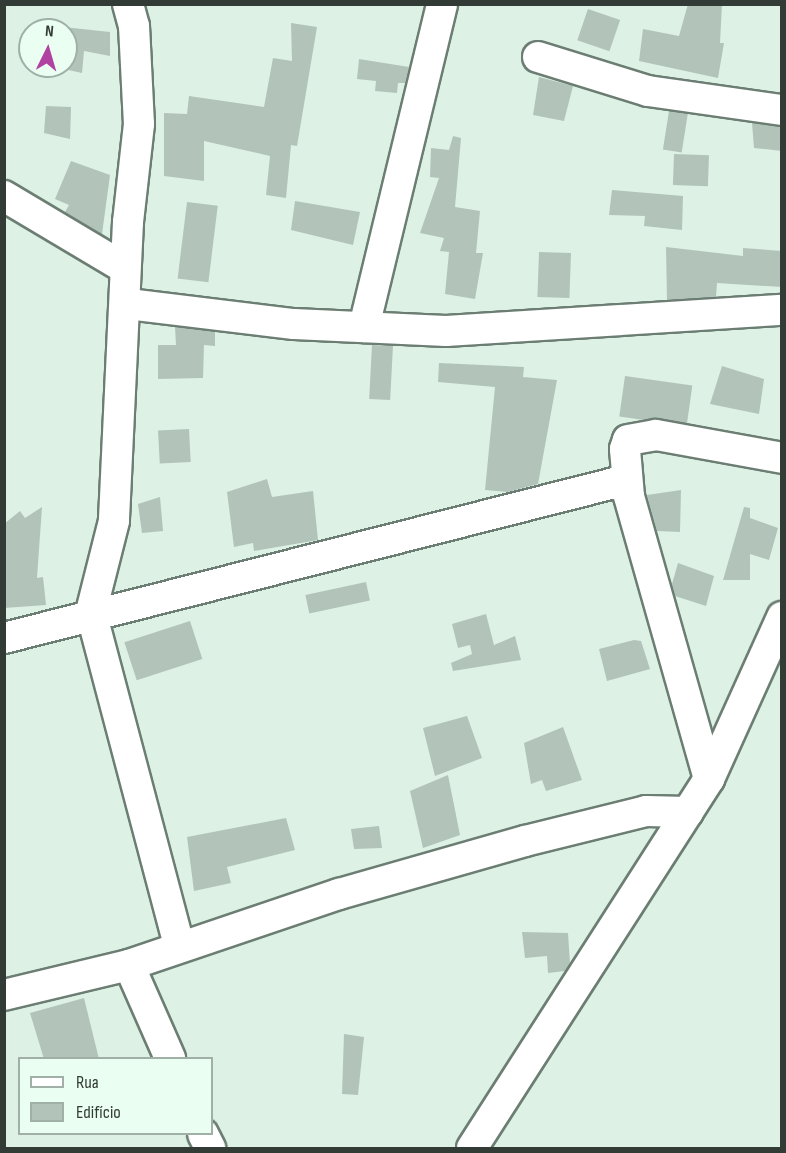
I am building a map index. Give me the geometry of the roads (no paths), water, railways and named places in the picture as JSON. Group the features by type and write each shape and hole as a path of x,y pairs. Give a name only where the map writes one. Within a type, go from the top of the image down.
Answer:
{"street":[{"path":"128,4 134,26 139,124 125,268 128,304 114,521 91,612 179,945"},
{"path":"364,327 442,4"},
{"path":"538,57 648,91 782,110"},
{"path":"4,196 125,268"},
{"path":"128,304 364,327 446,331 782,310"},
{"path":"709,779 626,480 628,440 639,436 721,444 782,458"},
{"path":"4,638 91,612 626,480"},
{"path":"472,1149 709,779 782,617"},
{"path":"4,995 129,965 179,945 525,841 646,811 687,812"},
{"path":"129,965 169,1057"},
{"path":"203,1135 210,1149"}]}
